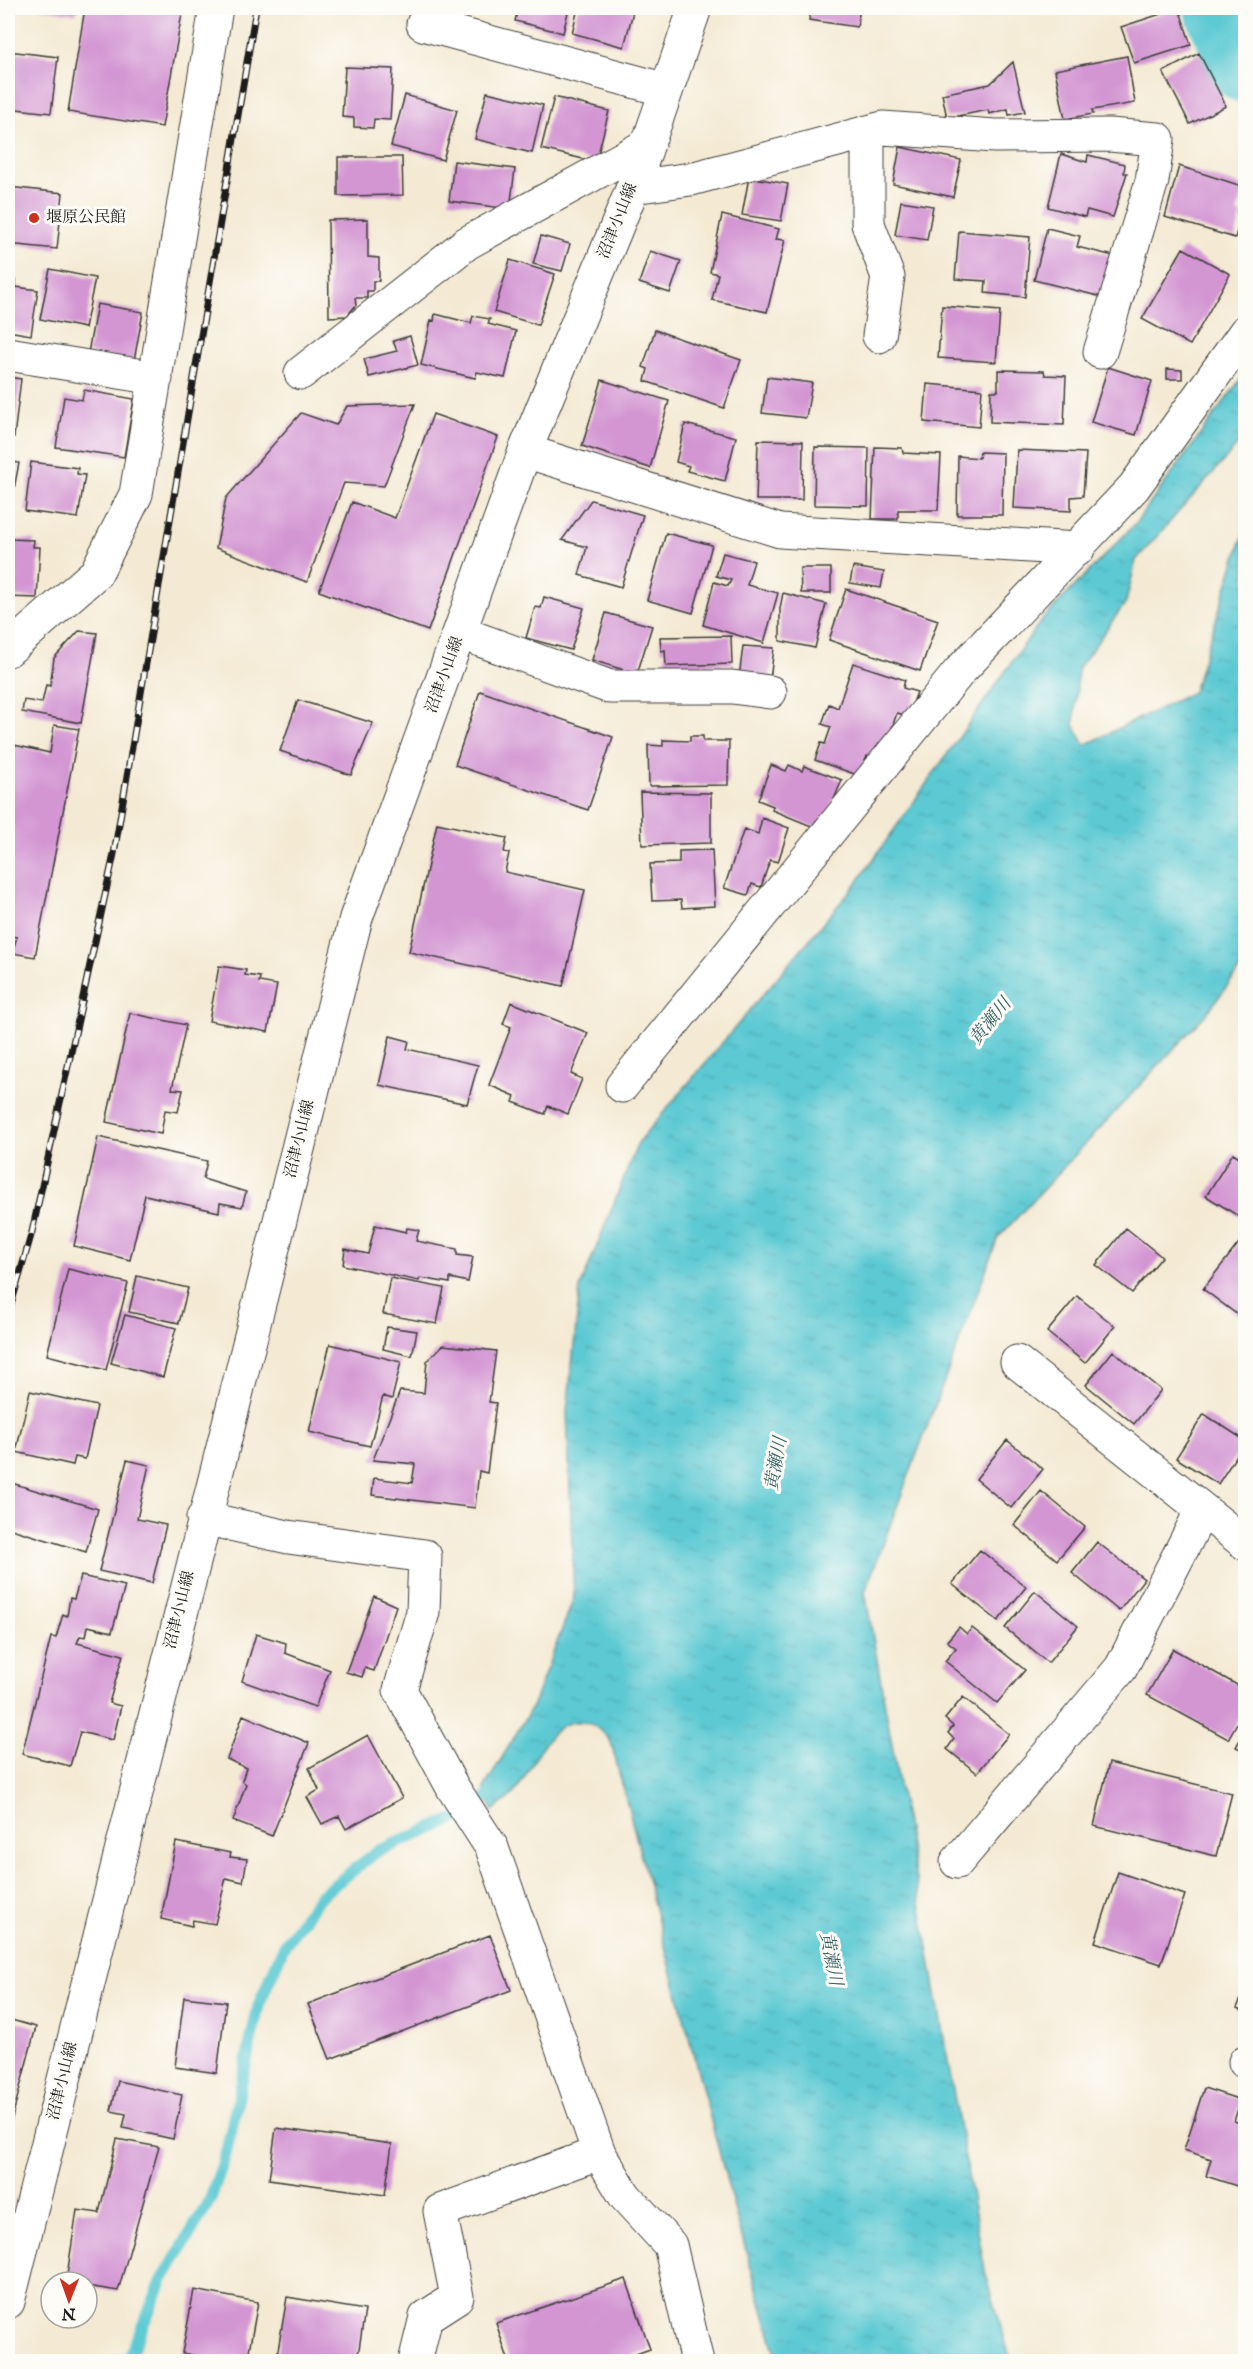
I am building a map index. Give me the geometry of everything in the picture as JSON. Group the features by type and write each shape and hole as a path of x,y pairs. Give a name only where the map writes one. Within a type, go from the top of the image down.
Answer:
{"street":[{"path":"8,650 96,573 136,494 216,8"},
{"name":"沼津小山線","path":"8,2302 203,1518 356,918 525,451 633,187 695,8"},
{"path":"423,24 666,90"},
{"path":"633,187 692,179 883,128 995,136 1109,135 1158,139 1152,181 1100,352"},
{"path":"868,132 868,224 888,277 879,336"},
{"path":"301,373 467,243 647,145"},
{"path":"622,1086 959,672 1078,549 1134,487 1245,331"},
{"path":"8,354 156,378"},
{"path":"525,451 780,531 1078,549"},
{"path":"460,633 610,687 732,687 770,692"},
{"path":"1017,1362 1245,1544"},
{"path":"957,1862 1121,1668 1202,1510"},
{"path":"203,1518 288,1537 425,1556 423,1612 400,1690 453,1788 492,1848 599,2153 625,2196 670,2245 697,2361"},
{"path":"415,2361 426,2317 457,2297 440,2211 599,2153"}],"water":[{"name":"黄瀬川","path":"1245,373 1245,437 1136,560 1126,602 1078,669 1074,725 1085,745 1193,692 1245,529 1245,962 1207,1013 998,1238 865,1592 985,2271 1011,2361 778,2361 738,2223 611,1742 602,1731 591,1724 570,1723 559,1728 550,1737 514,1793 493,1811 484,1788 532,1707 574,1598 567,1411 580,1288 638,1143 856,884 1040,622 1135,524"}],"building":[{"path":"37,8 77,8 76,14"},
{"path":"85,8 183,8 162,127 68,112"},
{"path":"518,8 569,8 563,33 515,21"},
{"path":"578,8 634,8 624,47 572,33"},
{"path":"811,8 860,8 857,27 809,20"},
{"path":"1179,8 1191,45 1134,63 1121,27"},
{"path":"8,51 58,57 51,113 8,108"},
{"path":"1199,53 1226,106 1190,124 1163,72"},
{"path":"1127,56 1135,103 1092,110 1093,114 1065,119 1055,70"},
{"path":"1013,62 1025,112 1009,115 1008,109 989,114 988,110 947,118 942,94 990,84"},
{"path":"345,67 393,69 390,120 374,119 373,128 354,127 354,118 342,117"},
{"path":"487,92 543,105 532,153 475,139"},
{"path":"405,95 457,110 443,160 391,146"},
{"path":"554,97 609,111 596,162 541,149"},
{"path":"900,147 961,160 953,197 893,184"},
{"path":"1061,154 1087,162 1088,155 1125,164 1124,173 1127,173 1113,217 1087,210 1085,217 1048,207"},
{"path":"338,157 402,157 403,195 338,196"},
{"path":"454,161 515,169 510,209 449,201"},
{"path":"1179,166 1245,187 1237,213 1242,214 1235,238 1165,217"},
{"path":"749,177 788,184 781,221 742,215"},
{"name":"堰原公民館","path":"8,187 63,193 57,249 8,244"},
{"path":"901,201 933,206 927,240 895,235"},
{"path":"722,215 779,229 776,239 785,240 767,312 712,300 718,274 710,272"},
{"path":"368,219 368,257 379,258 379,281 373,281 373,291 367,291 367,298 355,298 356,305 347,316 329,317 328,220"},
{"path":"1047,228 1080,236 1077,247 1114,256 1102,297 1034,280"},
{"path":"959,231 1030,237 1025,297 985,293 986,281 955,279"},
{"path":"541,236 570,244 562,271 533,264"},
{"path":"1183,248 1230,274 1190,345 1142,319"},
{"path":"650,251 681,261 670,293 639,283"},
{"path":"510,260 555,274 538,325 494,312"},
{"path":"50,269 95,278 85,328 40,319"},
{"path":"8,279 16,280 16,287 38,290 31,335 8,331"},
{"path":"97,304 143,312 134,361 88,353"},
{"path":"942,306 1000,311 996,362 938,358"},
{"path":"435,314 471,323 473,316 490,319 488,324 516,331 505,378 477,372 475,378 421,365 431,320 434,321"},
{"path":"655,330 741,360 724,408 645,381 648,369 643,367"},
{"path":"410,336 418,365 369,377 364,359 397,351 393,341"},
{"path":"1108,367 1152,381 1136,435 1091,422"},
{"path":"1167,369 1182,370 1182,379 1167,379"},
{"path":"998,370 1044,371 1045,375 1066,376 1064,425 990,422 991,391 998,391"},
{"path":"8,377 21,379 14,437 8,436"},
{"path":"767,377 812,383 806,418 762,413"},
{"path":"602,380 669,401 650,468 582,446"},
{"path":"927,384 982,389 979,427 924,422"},
{"path":"84,390 134,399 124,457 56,447 64,397 82,400"},
{"path":"415,404 384,486 344,483 307,582 216,548 226,498 301,413 336,425 347,406"},
{"path":"433,414 498,437 428,631 319,591 352,502 395,518"},
{"path":"685,424 736,437 725,481 687,471 689,466 676,462"},
{"path":"758,440 803,441 802,500 756,500"},
{"path":"815,447 869,448 868,506 814,505"},
{"path":"875,447 902,448 903,453 941,455 938,510 898,510 898,519 872,519"},
{"path":"1017,450 1086,453 1083,496 1071,497 1071,511 1014,508"},
{"path":"980,452 1003,453 1002,515 957,515 958,456 979,458"},
{"path":"8,461 19,463 10,510 8,510"},
{"path":"31,462 78,468 77,474 85,475 78,518 25,511"},
{"path":"591,500 643,515 621,587 579,575 587,547 562,540"},
{"path":"666,533 712,545 693,613 647,600"},
{"path":"8,539 34,540 33,547 40,547 37,598 8,597"},
{"path":"723,553 754,561 747,585 778,593 764,643 703,625 714,582 728,586 731,580 716,576"},
{"path":"853,567 884,572 881,588 850,583"},
{"path":"800,568 831,568 831,593 801,593"},
{"path":"846,589 938,620 920,671 829,640"},
{"path":"783,593 826,604 815,648 780,641 780,608"},
{"path":"544,597 584,608 571,650 526,638 535,607 541,608"},
{"path":"606,613 652,626 637,674 592,660"},
{"path":"79,631 97,633 81,723 22,712 24,700 42,703 46,685 50,686 54,658"},
{"path":"731,636 732,664 666,666 665,650 661,651 660,637"},
{"path":"743,646 774,648 770,680 739,678"},
{"path":"853,663 905,680 903,688 917,692 908,716 897,713 888,739 883,739 877,760 867,756 860,776 815,760 821,743 825,744 831,727 822,724 829,704 838,708"},
{"path":"480,691 613,737 588,810 455,765"},
{"path":"298,700 373,723 351,775 280,751"},
{"path":"54,725 79,729 35,957 12,953 17,937 8,936 8,782 14,745 50,753"},
{"path":"690,736 703,736 703,741 729,741 728,785 649,786 648,745 663,746 663,740 690,741"},
{"path":"771,765 786,771 789,765 802,771 804,766 842,780 824,823 816,828 772,810 773,806 758,800"},
{"path":"640,792 711,793 711,843 642,845"},
{"path":"762,818 789,828 778,862 770,860 761,887 752,884 748,895 724,888 744,829 758,834"},
{"path":"437,823 507,838 504,852 509,853 505,872 585,890 563,986 409,952"},
{"path":"712,850 715,906 682,908 681,900 652,901 650,864 679,863 679,851"},
{"path":"219,966 246,970 245,975 260,977 259,982 277,985 268,1032 209,1021"},
{"path":"511,1002 588,1033 571,1074 582,1079 568,1114 548,1106 545,1114 513,1102 515,1096 489,1085 511,1027 503,1024"},
{"path":"130,1013 186,1025 172,1089 183,1090 178,1112 165,1110 161,1134 106,1122"},
{"path":"390,1036 409,1041 407,1049 478,1065 467,1104 379,1085"},
{"path":"98,1137 207,1161 203,1179 246,1192 242,1207 220,1203 219,1212 145,1195 130,1260 74,1246"},
{"path":"1233,1153 1246,1161 1246,1221 1206,1196"},
{"path":"375,1225 406,1232 407,1228 419,1230 416,1241 457,1249 457,1255 473,1257 468,1282 450,1278 450,1283 420,1278 419,1281 343,1265 345,1249 368,1254"},
{"path":"1126,1228 1162,1257 1132,1293 1096,1265"},
{"path":"1246,1234 1246,1321 1203,1289"},
{"path":"68,1269 128,1283 106,1370 47,1355"},
{"path":"137,1276 188,1288 179,1323 129,1312"},
{"path":"390,1278 444,1288 437,1324 383,1314"},
{"path":"1077,1296 1115,1326 1085,1363 1047,1332"},
{"path":"125,1315 176,1328 163,1377 111,1363"},
{"path":"387,1327 417,1331 412,1356 383,1349"},
{"path":"330,1344 401,1362 392,1399 383,1396 370,1446 309,1432"},
{"path":"443,1345 496,1351 489,1402 496,1403 487,1473 479,1471 475,1508 372,1495 374,1478 412,1483 415,1464 373,1460 400,1391 424,1393 427,1361"},
{"path":"1113,1351 1161,1390 1134,1424 1086,1385"},
{"path":"30,1391 97,1406 85,1459 75,1457 73,1465 16,1452"},
{"path":"1204,1414 1246,1441 1218,1484 1176,1458"},
{"path":"1007,1440 1043,1469 1011,1508 976,1479"},
{"path":"127,1460 149,1465 137,1519 166,1525 152,1583 99,1571"},
{"path":"8,1482 98,1509 86,1552 8,1528"},
{"path":"1041,1491 1085,1527 1057,1560 1014,1525"},
{"path":"1097,1542 1144,1579 1119,1611 1072,1573"},
{"path":"980,1550 1026,1587 998,1621 952,1584"},
{"path":"81,1576 125,1586 112,1632 88,1626 86,1637 80,1636 77,1643 123,1655 109,1703 121,1706 113,1740 80,1732 70,1766 22,1754 51,1637 56,1638 63,1614 67,1616 70,1598 74,1599"},
{"path":"1035,1591 1078,1626 1048,1663 1005,1628"},
{"path":"374,1596 396,1606 374,1671 365,1668 362,1677 346,1672"},
{"path":"959,1627 967,1634 972,1628 1025,1670 997,1703 945,1661 956,1648 947,1641"},
{"path":"256,1634 286,1643 285,1653 330,1670 315,1707 242,1681"},
{"path":"1173,1649 1246,1690 1246,1707 1228,1739 1147,1695"},
{"path":"963,1697 1009,1734 977,1773 947,1749 954,1739 948,1733 953,1726 945,1719"},
{"path":"8,1703 15,1705 8,1729"},
{"path":"243,1715 309,1743 272,1836 233,1821 246,1784 242,1781 246,1768 227,1759"},
{"path":"1246,1729 1246,1752 1236,1747"},
{"path":"368,1735 402,1798 346,1829 339,1816 322,1824 307,1797 319,1790 309,1768"},
{"path":"1109,1763 1232,1793 1216,1856 1094,1826"},
{"path":"176,1842 231,1853 230,1857 247,1859 243,1882 226,1878 215,1924 193,1920 192,1926 161,1919"},
{"path":"1118,1872 1185,1895 1161,1964 1095,1942"},
{"path":"490,1935 511,1990 330,2059 308,2004"},
{"path":"1246,1989 1246,2012 1237,2008"},
{"path":"184,1997 226,2002 217,2073 175,2067"},
{"path":"8,2019 36,2027 8,2133"},
{"path":"118,2081 182,2095 173,2139 123,2128 126,2114 111,2111"},
{"path":"1204,2088 1241,2100 1234,2121 1246,2125 1246,2189 1206,2176 1211,2159 1184,2150"},
{"path":"276,2128 392,2144 385,2195 269,2179"},
{"path":"117,2139 159,2147 118,2291 99,2288 99,2270 68,2270 77,2210 99,2213"},
{"path":"626,2279 650,2349 614,2362 509,2362 496,2323"},
{"path":"194,2290 258,2302 247,2362 228,2362 182,2353"},
{"path":"287,2297 365,2310 357,2362 276,2362"}],"waterway":[{"path":"1221,8 1246,66"},
{"path":"127,2362 162,2281 210,2200 226,2153 259,2004 284,1946 320,1896 378,1851 471,1812 499,1786"}],"railway":[{"path":"8,1315 32,1232 114,854 256,8"}],"place":[{"name":"堰原公民館","path":"34,218"}]}
